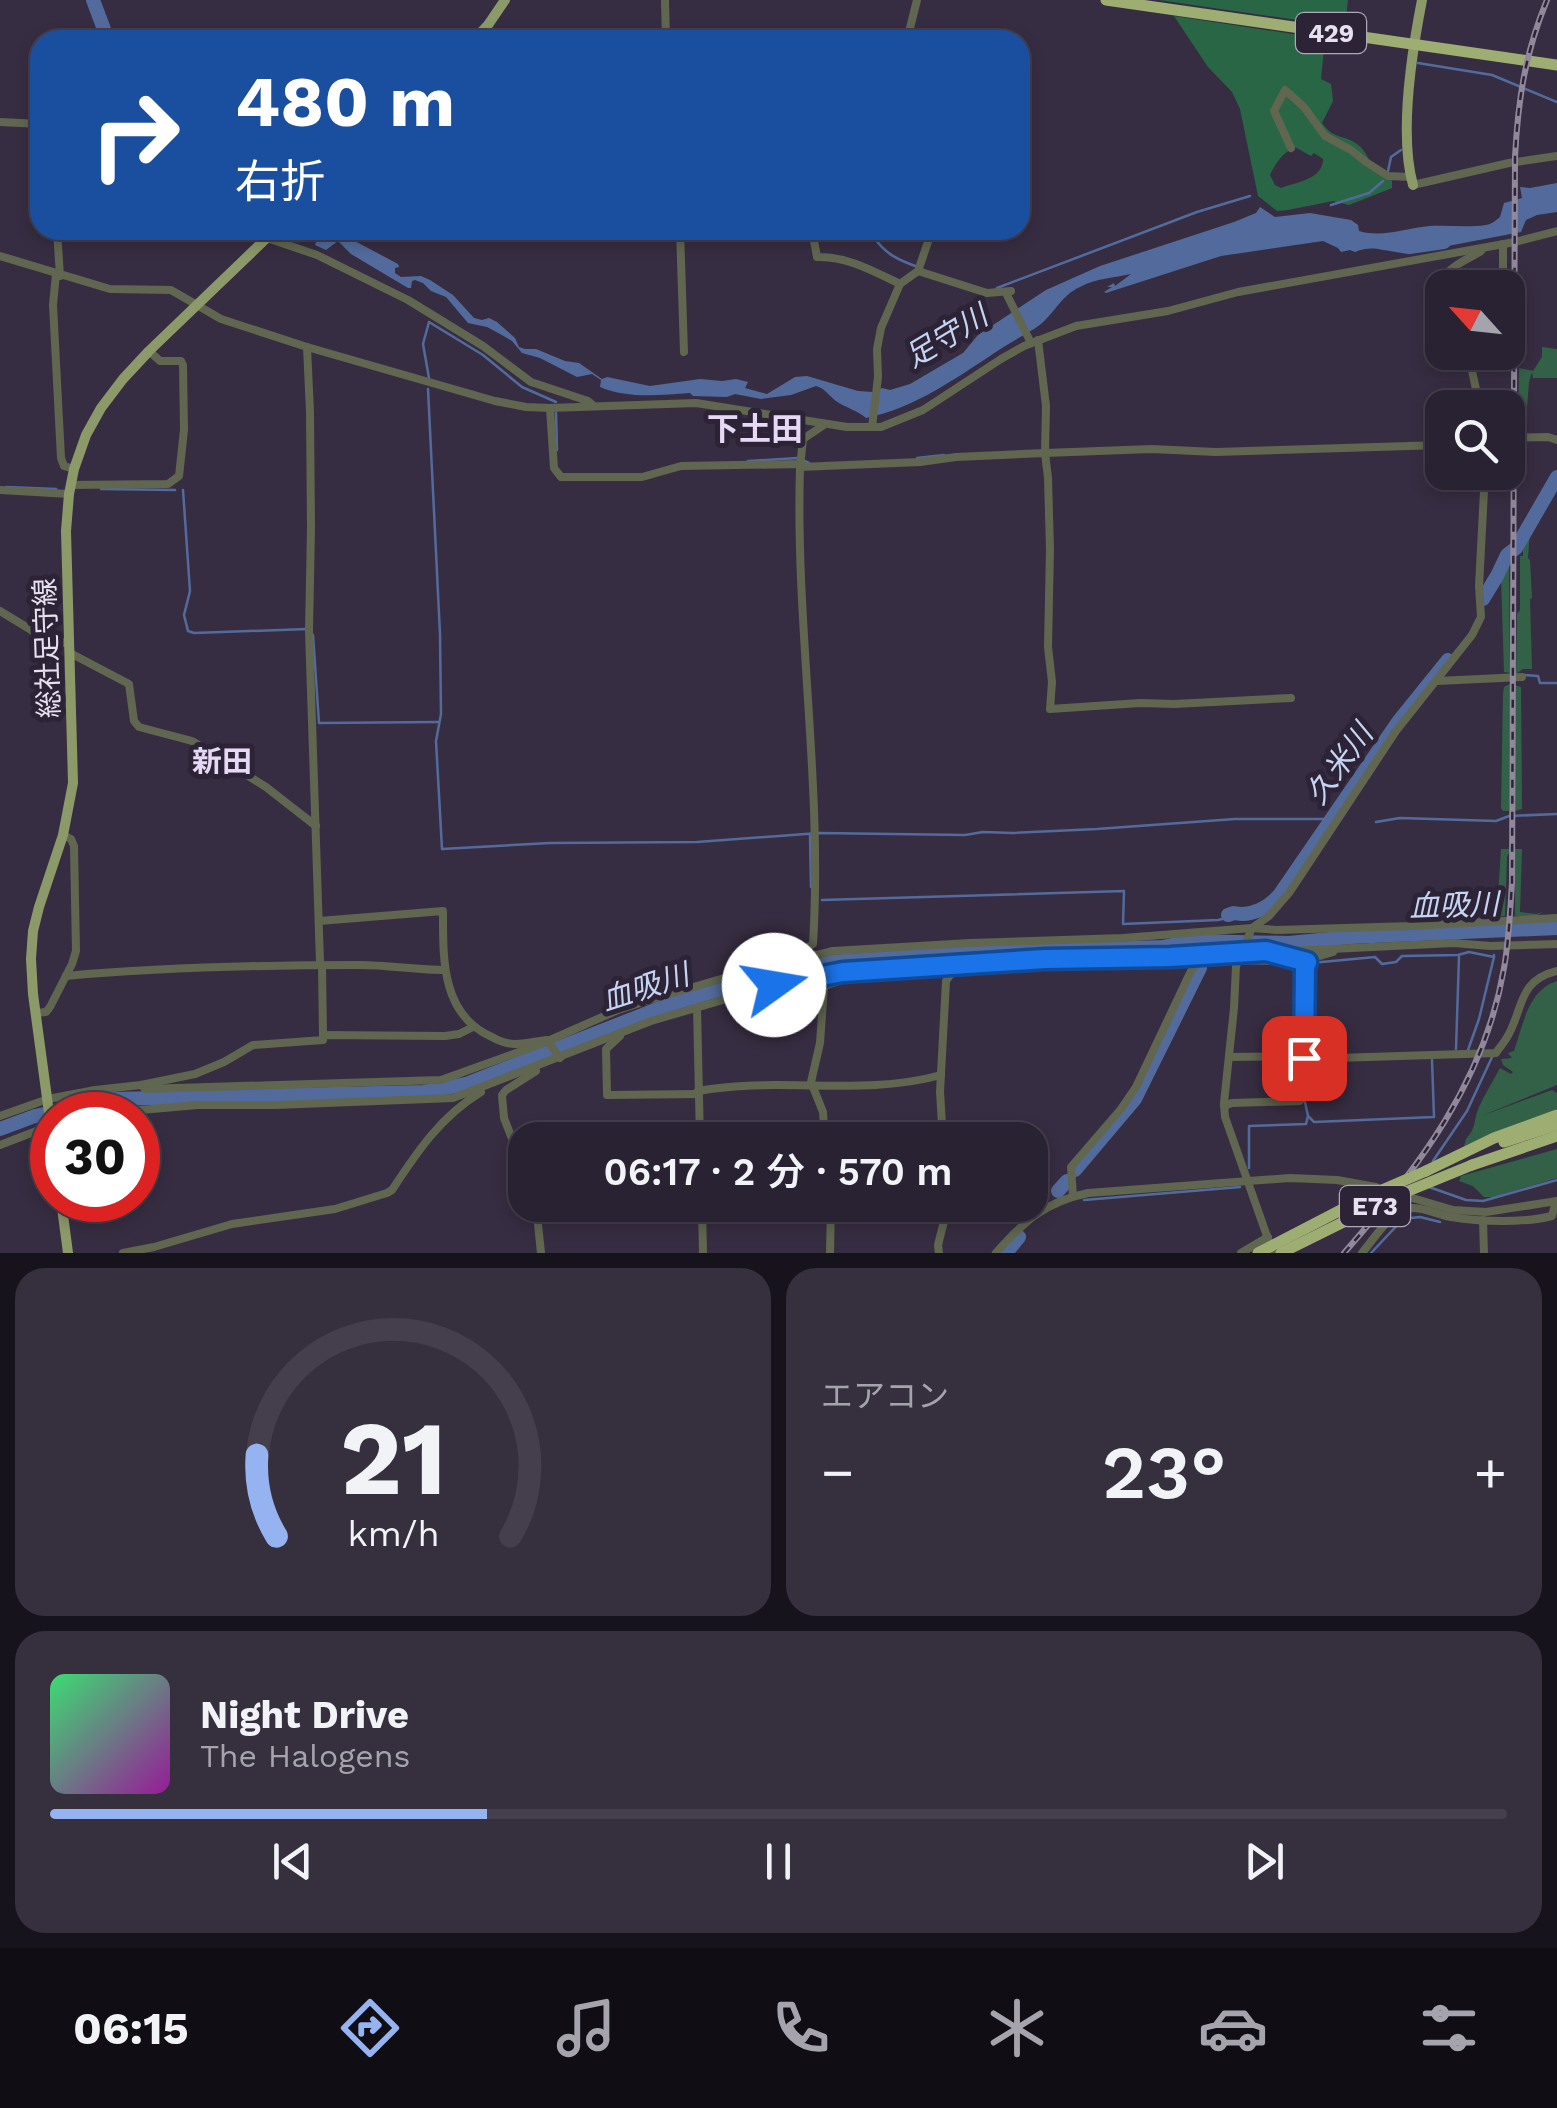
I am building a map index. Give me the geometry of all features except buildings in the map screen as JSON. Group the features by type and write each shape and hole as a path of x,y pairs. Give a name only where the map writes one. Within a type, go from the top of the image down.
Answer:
{"highway":[{"name":"429","path":"1106,0 1557,66"},
{"path":"1471,1156 1506,1133 1557,1115"},
{"name":"E73","path":"1258,1253 1426,1171 1557,1125"},
{"name":"E73","path":"1281,1253 1471,1156 1557,1136"}],"main road":[{"path":"483,30 505,0"},
{"path":"1412,181 1408,109 1422,0"},
{"name":"総社足守線","path":"47,1092 31,959 45,884 72,795 66,531 74,469 100,408 123,379 265,240"},
{"path":"64,1222 68,1253"}],"street":[{"path":"665,0 666,30"},
{"path":"910,30 918,0"},
{"path":"1291,148 1274,111 1285,90 1324,136 1388,176 1412,181 1557,156"},
{"path":"0,122 30,124"},
{"path":"0,256 110,290 172,290 220,320 496,402 550,408 696,403 826,424 872,425 892,423 922,410 1033,341 1076,326 1168,311 1238,292 1486,248 1557,231"},
{"path":"57,240 58,275 53,305 61,458 64,466 74,469"},
{"path":"284,240 408,300 483,346 531,382 594,406"},
{"path":"680,240 684,352"},
{"path":"813,240 816,257 834,256 900,284"},
{"path":"872,425 880,328 900,284 918,269 928,240"},
{"path":"1503,270 1504,244"},
{"path":"1449,270 1486,248"},
{"path":"918,269 987,293 1008,293 1033,341 1046,406 1050,709 1291,698"},
{"path":"87,1092 195,1074 253,1045 323,1040 309,631 307,348"},
{"path":"0,490 168,484 179,476 184,430 183,364 160,362 149,351"},
{"path":"550,408 554,468 561,478 642,477 681,466 920,462 1045,451 1216,452 1425,446"},
{"path":"786,964 813,944 816,898 810,719 803,644 801,463 803,439 826,424"},
{"path":"1525,438 1557,440"},
{"path":"1273,1253 1229,1133 1224,1106 1234,976 1250,931 1289,894 1396,730 1472,635 1482,616 1479,586 1484,490"},
{"path":"0,611 129,684 138,728 192,740 266,787 316,826"},
{"path":"1436,681 1522,677"},
{"path":"36,1013 50,1008 76,951 74,846 63,834"},
{"path":"319,921 442,911 445,970 454,998 473,1027 514,1044 548,1041"},
{"path":"141,1085 145,1088 441,1080 656,998 833,951 1557,918"},
{"path":"160,1108 444,1100 626,1030 752,991 816,976 1075,958 1454,943 1557,944"},
{"path":"1224,1106 1300,1101 1305,967 1314,956 1336,948"},
{"path":"1073,1196 1071,1167 1136,1087 1191,970 1197,964 1242,951"},
{"path":"1266,951 1307,962"},
{"path":"942,1122 946,981 951,974 984,962"},
{"path":"786,964 791,981"},
{"path":"66,976 196,967 365,965 445,970"},
{"path":"791,981 824,986 872,970"},
{"path":"1229,1058 1496,1053 1507,1038 1528,988 1545,974 1557,971"},
{"path":"824,986 812,1086 824,1122"},
{"path":"697,1008 699,1122"},
{"path":"323,1035 445,1036 473,1027"},
{"path":"626,1030 606,1049 607,1094 698,1092 728,1087 885,1086 942,1075"},
{"path":"548,1041 558,1056"},
{"path":"508,1128 502,1095 543,1064"},
{"path":"123,1253 232,1224 335,1208 387,1193 455,1109 492,1084"},
{"path":"0,1116 30,1107"},
{"path":"0,1144 30,1132"},
{"path":"996,1253 1035,1214 1073,1196 1312,1178 1376,1187"},
{"path":"1362,1253 1389,1221 1406,1209 1483,1220 1548,1217 1555,1212 1557,1201 1486,1212 1453,1210 1410,1197"},
{"path":"1483,1220 1484,1253"},
{"path":"538,1222 541,1253"},
{"path":"702,1222 703,1253"},
{"path":"830,1253 831,1222"},
{"path":"939,1253 944,1222"},
{"path":"1241,1253 1268,1237"}],"green space":[{"path":"1159,0 1348,0 1345,27"},
{"path":"1174,16 1325,39 1321,79 1331,84 1333,101 1322,123 1360,147 1377,172 1392,181 1392,188 1349,205 1333,201 1277,211 1258,196 1240,109 1232,92 1208,67","holes":["1295,147 1311,156 1314,153 1323,159 1319,171 1281,188 1275,185 1270,175 1286,152"]},
{"path":"1542,347 1557,349 1557,378 1533,378 1532,372 1525,433 1525,390 1519,390 1519,370 1533,371 1542,357"},
{"path":"1530,531 1532,669 1516,674 1520,556"},
{"path":"1509,558 1510,673 1504,672 1501,578"},
{"path":"1510,684 1509,811 1503,811 1503,694 1504,687"},
{"path":"1514,685 1521,687 1522,809 1515,811"},
{"path":"1501,849 1522,849 1520,912 1543,912 1534,917 1515,916 1515,854 1510,852 1505,916 1473,919 1497,913"},
{"path":"1557,981 1557,1085 1481,1116 1552,1090 1557,1093 1557,1109 1464,1146 1500,1068 1513,1072 1501,1059 1512,1058 1508,1053 1514,1051 1533,1000"},
{"path":"1557,1149 1557,1178 1494,1197 1484,1197 1473,1186 1459,1181 1461,1176"}],"water":[{"path":"1557,183 1557,212 1526,220 1521,232 1427,250 1426,243 1421,243 1399,251 1341,252 1323,241 1221,256 1106,293 1112,287 1107,287 1131,274 1092,282 1068,294 1036,327 953,380 902,407 866,418 816,386 791,395 761,399 735,394 644,395 611,391 600,387 601,380 592,374 577,377 522,353 500,334 468,323 446,297 423,283 412,281 408,288 351,254 338,241 326,250 315,245 317,240 353,240 398,264 395,273 401,277 421,276 430,280 453,295 474,318 497,322 519,347 579,363 602,379 650,386 736,379 748,382 745,388 767,394 795,377 807,376 873,392 910,384 963,353 978,335 1046,290 1100,266 1234,222 1256,213 1260,207 1275,217 1310,213 1351,220 1359,231 1386,233 1430,226 1490,224 1500,217 1504,203 1522,198 1520,187"}],"waterway":[{"name":"足守川","path":"93,0 104,30"},
{"path":"1418,63 1492,75 1557,102"},
{"path":"1388,171 1391,157 1401,150"},
{"path":"1331,205 1369,193 1383,181"},
{"path":"997,288 1197,212 1250,196"},
{"path":"876,240 892,256 918,267"},
{"name":"足守川","path":"1391,244 1409,247 1444,242"},
{"path":"429,378 423,344 429,322 483,355 522,387 556,402"},
{"path":"428,389 440,634 441,714 436,741 442,849 550,843 697,842 819,833 965,835 1235,819 1332,819"},
{"path":"556,413 557,450"},
{"path":"917,458 944,455"},
{"path":"748,461 798,458 809,463"},
{"name":"久米川","path":"1483,599 1557,477"},
{"path":"6,487 56,489"},
{"path":"101,489 175,490"},
{"path":"183,490 190,591 184,615 188,631 307,629"},
{"path":"313,635 319,723 438,722"},
{"name":"久米川","path":"1228,915 1260,910 1280,894 1398,722 1448,660"},
{"path":"1523,675 1538,676 1540,683 1557,683"},
{"path":"1376,822 1400,818 1496,821 1509,816 1557,814"},
{"path":"810,835 811,887"},
{"path":"822,900 1124,891 1123,924 1218,920 1239,915"},
{"name":"血吸川","path":"0,1129 35,1116 113,1099 424,1092 466,1084 668,1005 772,974 829,962 1163,947 1190,941 1289,943 1557,928"},
{"path":"1311,963 1375,957 1382,964 1396,962 1402,956 1469,952 1494,955"},
{"path":"1456,1049 1459,957"},
{"path":"1468,1050 1494,957"},
{"path":"1242,963 1299,964"},
{"name":"久米川","path":"1075,1170 1135,1099 1200,968"},
{"path":"1433,1161 1467,1111 1493,1055"},
{"path":"1308,1116 1314,1122 1434,1117 1432,1060"},
{"path":"1249,1168 1249,1126 1306,1124 1305,1102"},
{"path":"1429,1187 1466,1200 1483,1201 1557,1180"},
{"name":"久米川","path":"1058,1191 1067,1181"},
{"path":"1084,1200 1240,1187"},
{"path":"1371,1253 1403,1219 1420,1217 1440,1222"},
{"name":"久米川","path":"1006,1253 1019,1237"}],"railway":[{"path":"1344,1253 1422,1156 1465,1086 1495,1009 1504,968 1512,883 1515,157 1524,77 1547,0"}],"district":[{"name":"下土田","path":"755,429"},
{"name":"新田","path":"222,761"}],"route":[{"path":"774,985 843,972 1266,951 1307,962 1304,1058"}]}
